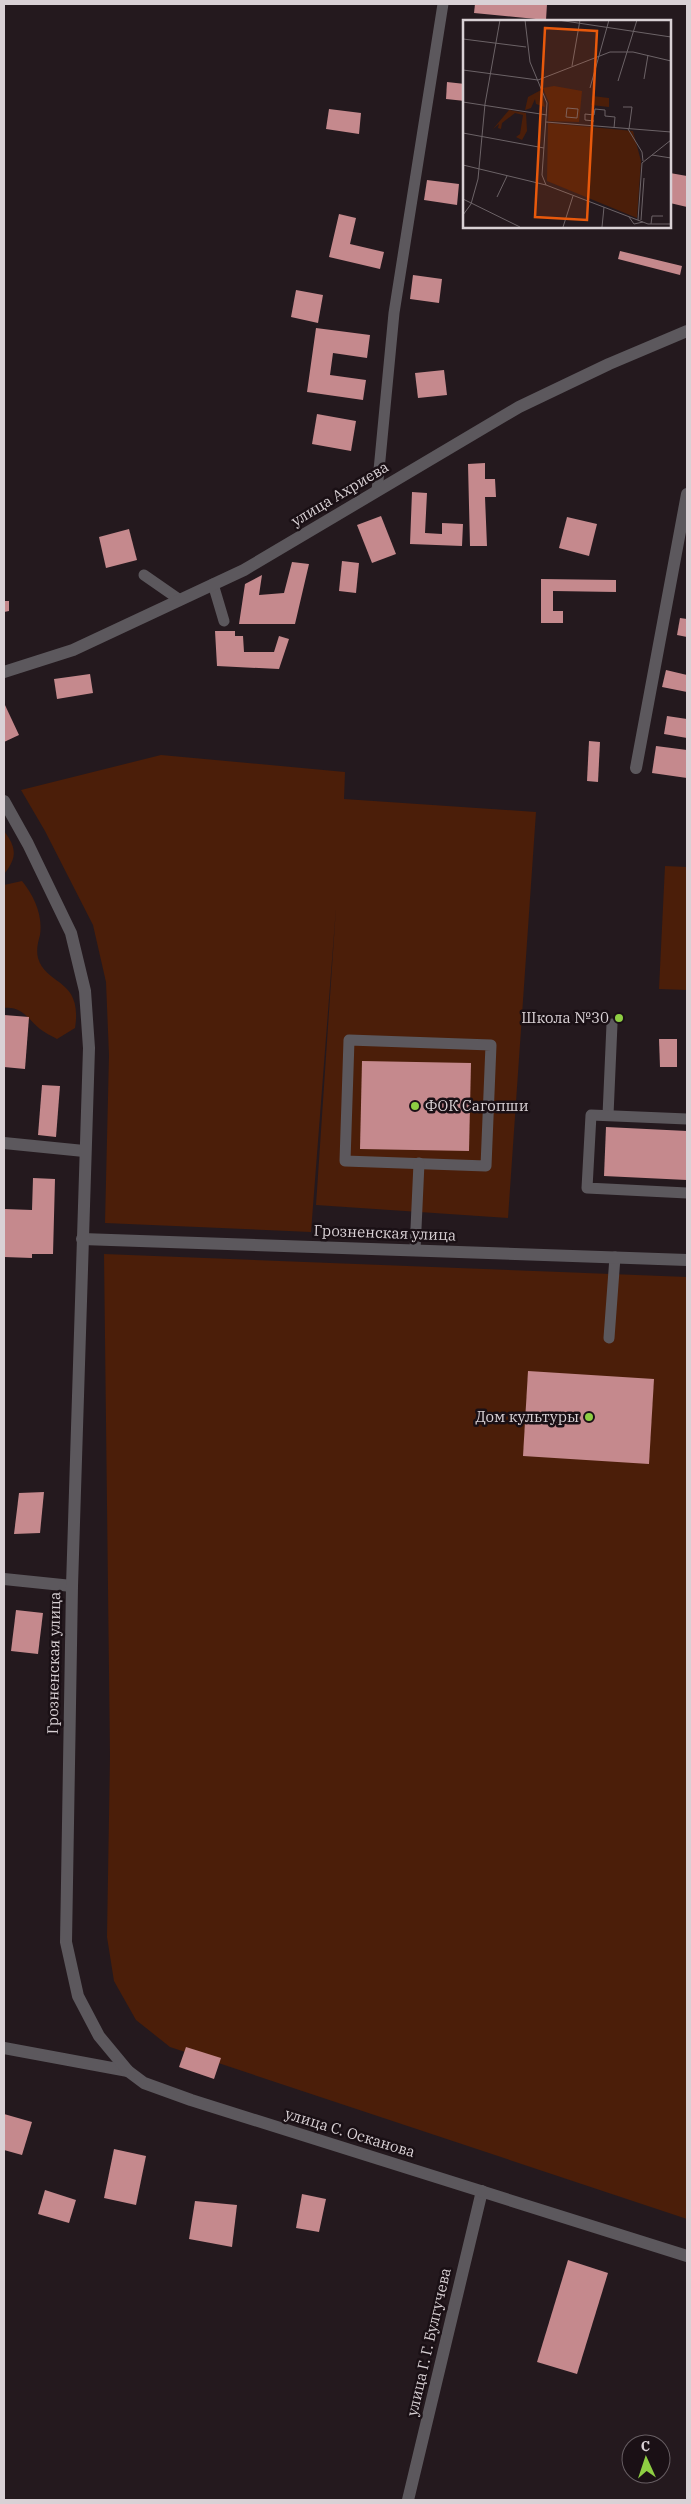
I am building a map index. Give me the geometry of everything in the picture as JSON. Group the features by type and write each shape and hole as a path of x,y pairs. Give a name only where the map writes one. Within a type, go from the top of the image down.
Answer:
{"street":[{"name":"улица Ахриева","path":"4,672 73,650 244,570 520,407 608,364 687,331"},
{"path":"636,768 687,494"},
{"name":"Грозненская улица","path":"4,801 28,844 71,933 85,991 89,1048 84,1151 72,1586 66,1942 78,1996 99,2036 128,2071"},
{"path":"4,1142 84,1151"},
{"name":"Грозненская улица","path":"82,1239 687,1260"},
{"path":"4,1579 72,1586"},
{"name":"улица С. Осканова","path":"4,2048 128,2071 144,2083 192,2100 687,2256"},
{"name":"улица Г. Г. Булгучева","path":"408,2500 482,2191"}],"lane":[{"path":"377,491 394,313 443,4"},
{"path":"144,575 180,600"},
{"path":"213,584 224,621"},
{"path":"608,1115 612,1024"},
{"path":"349,1040 491,1045 486,1166 419,1163 345,1161 349,1040"},
{"path":"687,1119 591,1115 587,1188 687,1193"},
{"path":"415,1250 419,1163"},
{"path":"609,1338 614,1257"}],"shaded area":[{"path":"161,755 345,772 344,799 536,812 508,1218 316,1205 336,908 311,1232 105,1223 109,1055 106,982 93,925 45,831 21,790"},
{"path":"4,831 11,842 14,852 12,862 4,874"},
{"path":"665,866 687,867 687,990 659,989"},
{"path":"22,881 34,899 39,913 41,928 37,949 38,958 48,974 69,991 74,1000 76,1012 75,1028 57,1039 40,1029 20,1011 4,1008 4,885"},
{"path":"104,1254 687,1277 687,2219 170,2047 136,2020 114,1981 107,1937 110,1756"}],"building":[{"path":"475,4 547,4 546,20 474,13"},
{"path":"447,82 463,84 463,101 446,99"},
{"path":"329,109 361,113 359,134 326,129"},
{"path":"671,173 687,176 687,207 671,203"},
{"path":"427,180 459,184 457,205 424,200"},
{"path":"339,214 356,218 350,244 384,252 380,269 329,257"},
{"path":"620,251 682,266 680,275 618,259"},
{"path":"413,275 442,279 439,303 410,299"},
{"path":"296,290 323,295 318,323 291,317"},
{"path":"316,328 370,335 367,358 333,353 330,375 366,380 363,400 307,392"},
{"path":"444,370 447,395 418,398 415,373"},
{"path":"317,414 356,421 351,451 312,444"},
{"path":"485,463 485,479 495,479 496,497 485,497 487,546 470,546 468,464"},
{"path":"412,492 427,493 425,533 442,534 442,523 463,524 462,546 410,544"},
{"path":"381,516 396,554 372,563 357,525"},
{"path":"567,517 597,524 589,556 559,548"},
{"path":"129,529 137,560 106,568 99,537"},
{"path":"342,561 359,563 356,593 339,591"},
{"path":"292,562 309,564 295,624 239,624 245,584 262,575 259,595 284,593"},
{"path":"541,579 616,580 616,592 553,591 553,611 563,611 563,623 541,623"},
{"path":"4,601 9,601 9,611 4,612"},
{"path":"680,618 687,619 687,637 677,635"},
{"path":"215,631 235,631 235,636 243,636 244,652 274,652 279,636 289,639 279,669 217,666"},
{"path":"666,670 687,675 687,692 662,687"},
{"path":"90,674 93,693 57,699 54,679"},
{"path":"4,703 19,735 4,742"},
{"path":"667,716 687,719 687,738 664,734"},
{"path":"589,741 600,742 598,782 587,781"},
{"path":"656,746 687,750 687,778 652,773"},
{"path":"4,1015 29,1017 25,1069 4,1067"},
{"path":"659,1039 677,1039 677,1067 660,1067"},
{"name":"ФОК Сагопши","path":"362,1061 471,1063 469,1151 360,1149"},
{"path":"42,1085 60,1086 56,1137 38,1135"},
{"path":"606,1127 687,1131 687,1180 604,1176"},
{"path":"33,1178 55,1179 53,1254 32,1254 32,1258 4,1257 4,1209 32,1210"},
{"name":"Дом культуры","path":"528,1371 654,1379 649,1464 523,1456"},
{"path":"44,1492 40,1533 14,1534 19,1493"},
{"path":"16,1610 43,1613 38,1654 11,1651"},
{"path":"186,2047 221,2058 214,2079 179,2067"},
{"path":"4,2114 32,2122 22,2155 4,2150"},
{"path":"114,2149 146,2156 136,2205 104,2198"},
{"path":"45,2190 76,2200 69,2223 38,2214"},
{"path":"302,2194 326,2199 319,2232 296,2228"},
{"path":"195,2201 237,2205 232,2247 189,2239"},
{"path":"568,2260 608,2273 577,2374 537,2362"}],"place":[{"name":"Школа №30","path":"619,1018"},
{"name":"ФОК Сагопши","path":"415,1106"},
{"name":"Дом культуры","path":"589,1417"}]}
